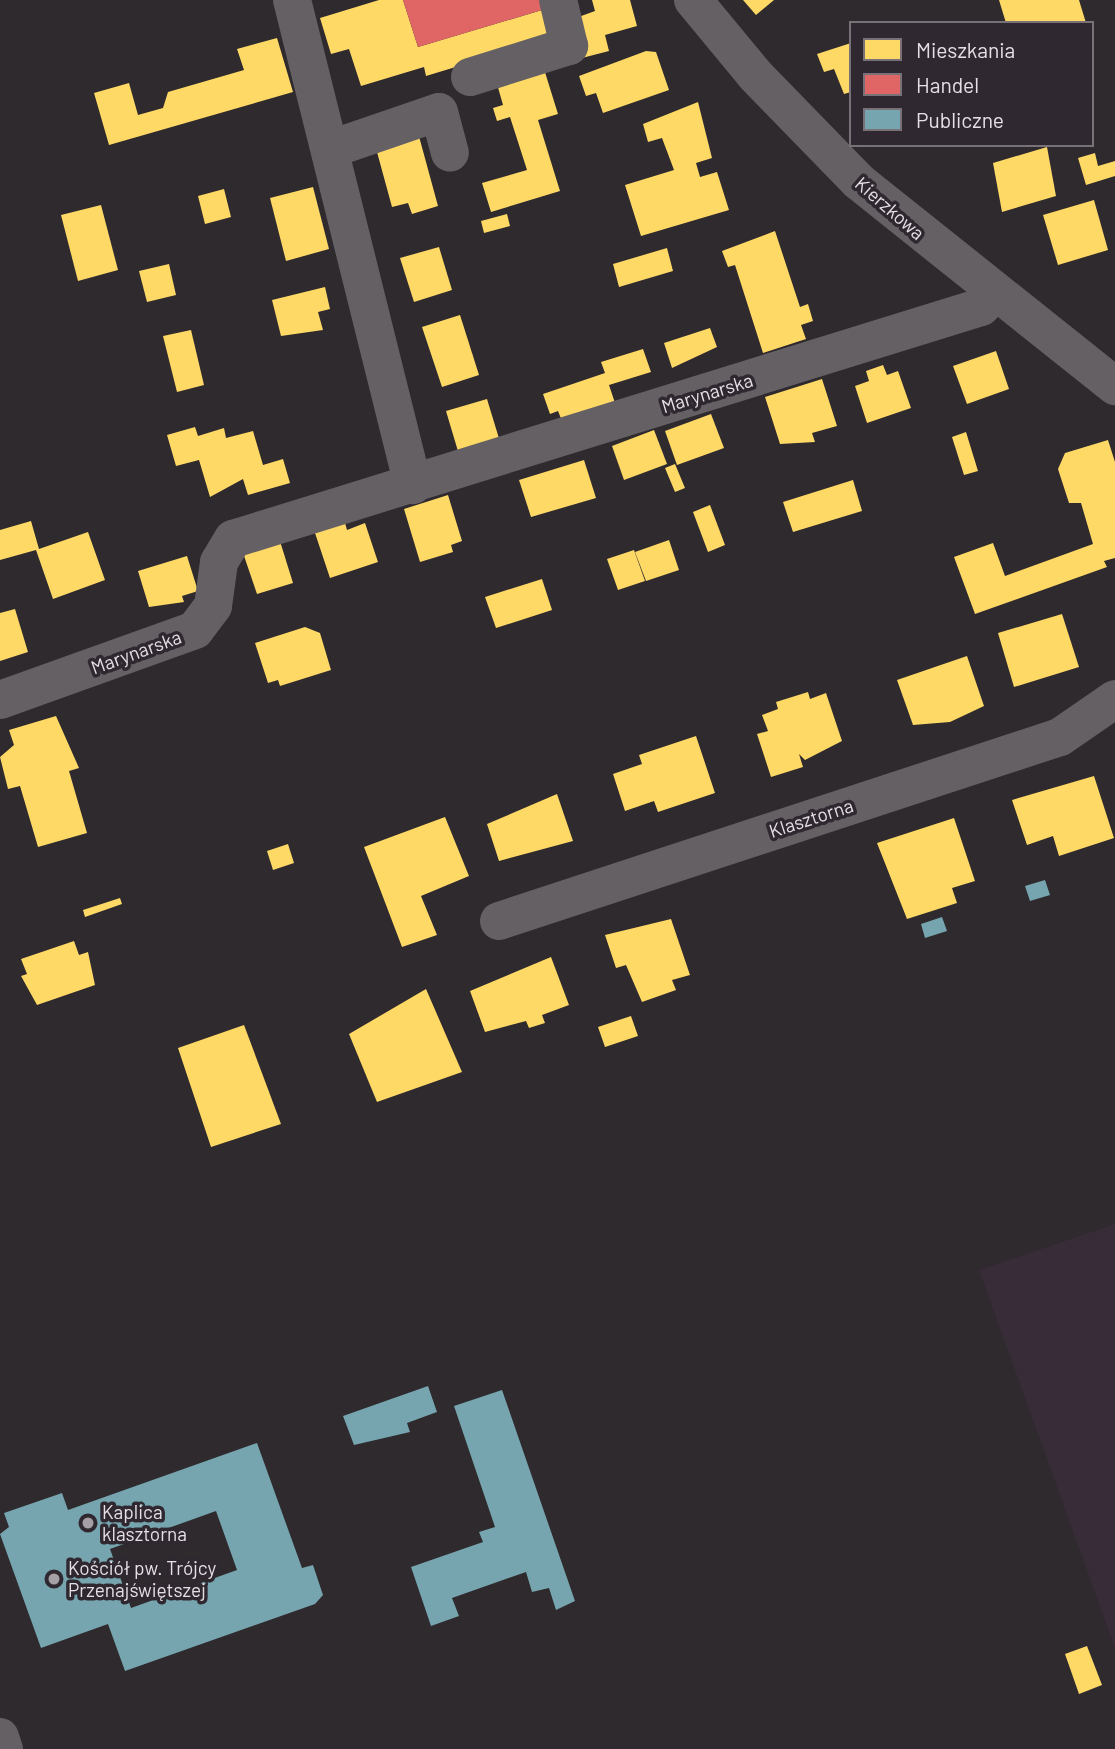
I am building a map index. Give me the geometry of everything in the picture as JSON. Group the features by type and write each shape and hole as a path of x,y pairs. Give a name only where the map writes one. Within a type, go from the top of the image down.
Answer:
{"street":[{"path":"292,0 413,485"},
{"path":"470,77 569,46 558,0"},
{"name":"Kierzkowa","path":"693,0 755,75 858,181 995,293 1115,386"},
{"path":"331,149 439,112 450,153"},
{"name":"Marynarska","path":"0,700 195,630 213,606 219,562 233,539 981,307 995,293"},
{"name":"Klasztorna","path":"499,921 1060,737 1115,699"},
{"path":"0,1737 4,1749"}],"shaded area":[{"path":"1115,1224 1115,1648 979,1270"}],"building: Mieszkania":[{"path":"379,0 403,0 418,47 552,7 561,35 426,76 424,67 361,86 349,49 331,54 320,18"},
{"path":"592,0 630,0 637,26 605,35 609,51 578,59 573,19 595,11"},
{"path":"743,0 774,0 756,15"},
{"path":"999,0 1079,0 1085,21 1005,21"},
{"path":"277,38 293,92 109,145 94,93 129,83 138,115 163,108 168,92 244,70 237,49"},
{"path":"849,44 849,93 844,94 834,69 824,72 817,54"},
{"path":"646,51 656,52 669,90 603,113 596,93 586,96 579,76"},
{"path":"544,69 558,114 538,120 560,191 491,212 482,183 527,170 510,117 497,121 493,108 503,105 497,84"},
{"path":"698,102 712,158 696,163 700,177 717,172 729,210 641,236 625,185 674,170 662,138 648,142 643,124"},
{"path":"417,129 438,206 412,214 408,203 392,207 377,152"},
{"path":"1047,147 1056,196 1002,212 993,163"},
{"path":"1095,153 1098,166 1115,161 1115,176 1086,185 1078,158"},
{"path":"313,187 329,249 286,261 270,198"},
{"path":"224,189 231,217 205,224 198,196"},
{"path":"1094,200 1108,250 1058,265 1043,215"},
{"path":"101,205 118,270 78,281 61,215"},
{"path":"507,214 510,226 484,233 481,221"},
{"path":"775,231 800,307 808,304 813,321 801,325 806,339 763,353 735,265 728,267 722,251"},
{"path":"439,247 452,290 414,302 400,258"},
{"path":"667,248 673,271 619,287 613,264"},
{"path":"169,264 176,295 147,302 139,271"},
{"path":"325,287 330,309 318,312 323,330 281,336 272,300"},
{"path":"460,315 479,375 442,387 422,327"},
{"path":"710,328 717,347 672,368 664,343"},
{"path":"191,330 204,385 177,392 163,336"},
{"path":"643,349 651,372 609,385 617,409 564,426 558,411 550,414 543,394 605,373 601,362"},
{"path":"996,351 1009,389 967,404 953,366"},
{"path":"883,365 887,375 898,371 911,408 867,423 855,386 869,381 866,371"},
{"path":"822,379 837,426 812,433 815,442 780,444 765,397"},
{"path":"487,399 501,445 460,458 446,411"},
{"path":"711,414 724,448 677,465 665,431"},
{"path":"195,427 198,436 224,428 226,438 253,431 263,465 283,459 290,483 248,495 243,479 210,497 199,460 176,466 167,435"},
{"path":"654,430 667,464 624,480 612,446"},
{"path":"966,432 978,471 964,475 952,437"},
{"path":"1108,440 1115,462 1115,558 1104,561 1107,567 975,614 954,557 993,543 1005,576 1093,544 1081,503 1069,503 1058,469 1065,453"},
{"path":"584,460 596,498 531,517 519,480"},
{"path":"675,464 685,488 675,492 665,468"},
{"path":"853,480 862,511 793,532 783,502"},
{"path":"448,495 462,541 451,545 453,552 420,562 404,509"},
{"path":"710,505 725,545 708,552 693,512"},
{"path":"31,521 39,549 88,532 105,580 53,599 36,550 0,560 0,530"},
{"path":"345,523 347,530 365,523 378,562 330,578 315,533"},
{"path":"279,538 293,583 257,594 242,550"},
{"path":"669,540 679,570 646,581 635,552"},
{"path":"634,550 645,581 618,590 607,559"},
{"path":"187,556 198,591 182,596 184,602 149,607 138,571"},
{"path":"542,579 552,610 496,628 485,597"},
{"path":"15,609 28,652 0,661 0,613"},
{"path":"1062,614 1079,667 1014,687 998,633"},
{"path":"305,627 320,633 331,670 280,686 278,680 268,683 255,643"},
{"path":"967,656 984,706 950,722 913,725 897,680"},
{"path":"808,692 810,699 826,693 842,741 805,760 799,754 803,767 771,777 757,734 768,731 762,715 778,709 776,702"},
{"path":"56,716 79,768 69,771 87,833 38,847 20,786 8,789 0,757 14,745 9,730"},
{"path":"696,736 715,793 658,812 654,801 625,811 613,774 642,764 639,755"},
{"path":"1094,776 1114,838 1059,856 1053,836 1027,845 1012,800"},
{"path":"557,794 573,841 499,861 487,824"},
{"path":"445,817 469,876 421,896 437,935 402,947 364,847"},
{"path":"954,818 975,881 952,888 957,903 907,919 877,843"},
{"path":"288,844 294,863 273,870 267,851"},
{"path":"120,898 122,904 85,917 83,910"},
{"path":"671,919 690,975 672,980 676,990 642,1002 626,965 616,968 605,935"},
{"path":"74,941 79,955 88,952 95,985 37,1005 21,976 27,974 21,959"},
{"path":"551,957 569,1005 542,1015 545,1023 529,1028 526,1021 485,1032 470,991"},
{"path":"426,989 462,1072 377,1102 349,1034"},
{"path":"631,1016 638,1036 605,1047 598,1027"},
{"path":"244,1025 281,1124 211,1147 178,1048"},
{"path":"1087,1646 1102,1685 1079,1694 1065,1654"}],"building: Handel":[{"path":"403,0 550,0 552,7 418,47"}],"building: Publiczne":[{"path":"1045,880 1050,895 1030,901 1025,886"},
{"path":"942,917 947,931 925,938 921,924"},
{"path":"428,1386 437,1412 407,1423 410,1432 354,1445 343,1416"},
{"path":"502,1390 575,1601 556,1610 549,1588 532,1592 526,1572 452,1598 459,1616 431,1626 411,1567 483,1542 479,1532 495,1527 454,1406"},
{"path":"257,1443 302,1568 313,1565 323,1595 315,1604 125,1671 108,1624 41,1648 0,1534 9,1527 4,1513 62,1493 68,1510","holes":["216,1511 237,1570 131,1608 110,1549"]}],"place":[{"name":"Kaplica klasztorna","path":"88,1523"},
{"name":"Kościół pw. Trójcy Przenajświętszej","path":"54,1579"}]}
